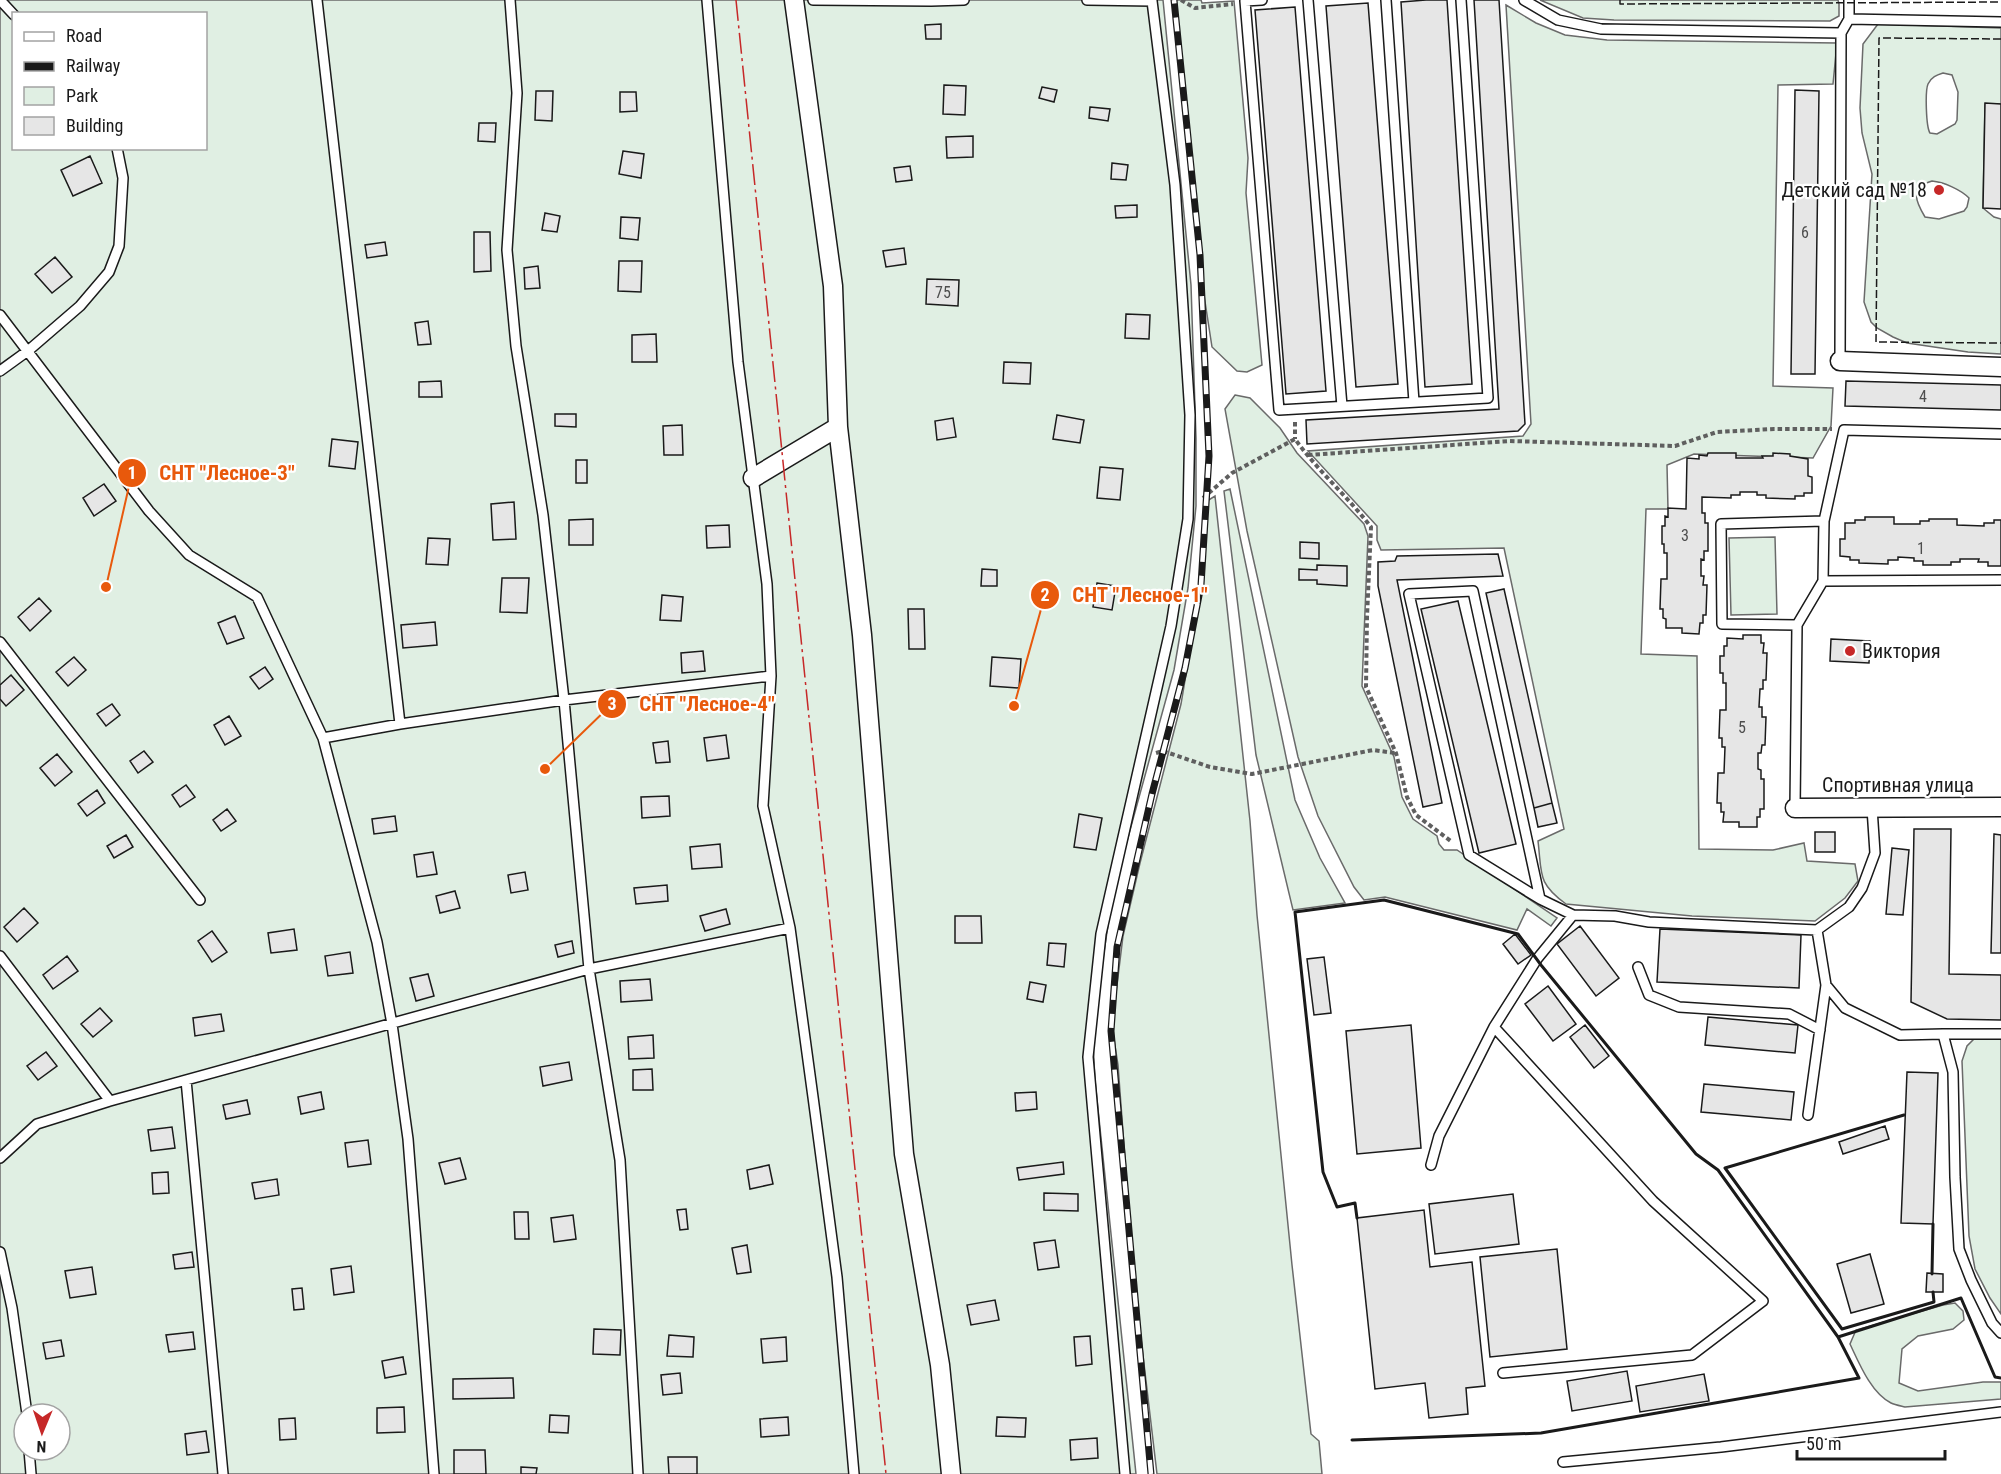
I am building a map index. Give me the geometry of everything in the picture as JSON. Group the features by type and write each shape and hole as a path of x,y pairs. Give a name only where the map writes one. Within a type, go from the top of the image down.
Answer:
{"street":[{"path":"794,0 833,286 838,427 862,635 904,1154 940,1365 951,1474"},
{"path":"1840,361 2001,367"},
{"path":"753,478 838,427"},
{"name":"Спортивная улица","path":"1795,808 2001,807"}],"lane":[{"path":"0,0 12,13"},
{"path":"317,0 400,724"},
{"path":"510,0 517,93 507,250 516,346 543,515 564,700 589,969 620,1160 638,1474"},
{"path":"707,0 738,362 767,585 771,676 763,806 790,927 837,1277 854,1474"},
{"path":"813,0 931,2 964,0"},
{"path":"1087,0 1152,1 1175,185 1190,415 1188,519 1171,626 1101,934 1088,1057 1125,1474"},
{"path":"1262,0 1245,1 1280,410 1488,398 1461,0"},
{"path":"1308,0 1342,406"},
{"path":"1386,0 1414,402"},
{"path":"1524,0 1558,20 1601,29 1841,33"},
{"path":"1840,361 1841,33 1849,19 1849,0"},
{"path":"1849,19 2001,22"},
{"path":"0,371 29,350 80,306 109,272 119,246 123,190 117,150"},
{"path":"0,315 29,350 149,511 189,555 257,597 323,738 377,942 392,1024 408,1139 434,1474"},
{"path":"1795,808 1797,626 1823,581 1824,521 1844,430 2001,434"},
{"path":"1797,626 1722,624 1721,524 1824,521"},
{"path":"1823,581 2001,580"},
{"path":"1540,899 1473,591 1409,594 1469,855 1540,899 1573,915 1615,916 1649,922 1817,930 1849,907 1862,888 1875,854 1872,808"},
{"path":"0,642 200,900"},
{"path":"323,738 400,724 564,700 771,676"},
{"path":"1431,1165 1439,1136 1494,1027 1537,958 1573,915"},
{"path":"0,1158 37,1124 110,1101 589,969 790,927"},
{"path":"1808,1115 1826,985 1817,930"},
{"path":"0,956 110,1101"},
{"path":"1638,967 1649,995 1679,1007 1789,1014 1820,1030"},
{"path":"1826,985 1845,1008 1900,1035 2001,1034"},
{"path":"1494,1027 1653,1201 1763,1301 1692,1355 1503,1373"},
{"path":"1943,1034 1953,1071 1959,1249 1992,1323 2001,1333"},
{"path":"186,1080 223,1474"},
{"path":"0,1252 12,1308 25,1402"},
{"path":"1563,1462 1721,1447 2001,1412"}],"path":[{"path":"1181,0 1195,8 1225,6 1245,1"},
{"path":"1307,455 1510,441 1676,446 1717,432 1774,429 1844,430"},
{"path":"1188,519 1207,493 1232,473 1296,439 1307,455 1357,509 1371,527 1366,687 1396,753 1407,797 1416,815 1469,855"},
{"path":"1142,756 1163,751 1210,767 1252,774 1372,750 1396,753"}],"green space":[{"path":"0,0 1163,0 1191,285 1196,506 1188,588 1174,670 1113,892 1097,999 1093,1043 1136,1474 0,1474"},
{"path":"1173,0 1201,0 1202,3 1234,1 1248,158 1246,193 1262,365 1247,372 1237,371 1212,347 1198,256"},
{"path":"1540,0 1838,0 1839,16 1830,21 1614,20 1583,18"},
{"path":"1506,5 1536,23 1565,35 1607,40 1837,43 1833,84 1778,85 1773,386 1833,388 1831,426 1813,458 1694,454 1667,465 1668,509 1646,509 1641,654 1697,656 1699,849 1773,850 1804,843 1807,861 1855,864 1858,881 1845,898 1815,921 1692,916 1566,904 1557,897 1545,884 1538,841 1564,829 1504,548 1381,550 1377,540 1377,526 1308,451 1523,436 1531,424"},
{"name":"Детский сад №18","path":"1878,24 2001,28 2001,104 1985,104 1983,208 1994,217 2001,219 2001,354 1968,352 1907,343 1877,328 1871,322 1864,302 1872,174 1862,133 1860,108 1863,44","holes":["1943,73 1952,75 1958,92 1957,120 1955,124 1937,134 1930,133 1927,117 1927,88 1932,78","1932,181 1952,187 1969,198 1964,211 1939,219 1925,217 1916,196 1920,187"]},
{"path":"1235,395 1250,398 1280,428 1297,453 1364,524 1368,536 1362,686 1394,757 1402,797 1413,819 1437,836 1444,850 1457,850 1557,918 1551,926 1527,909 1517,930 1385,897 1364,900 1354,887 1318,816 1298,757 1247,531 1225,409"},
{"path":"1230,489 1295,800 1320,858 1345,903 1293,910 1256,755 1224,491"},
{"path":"1215,496 1250,821 1257,915 1292,1265 1311,1434 1319,1441 1322,1474 1157,1474 1134,1279 1118,1065 1112,1026 1123,936 1181,704 1200,591 1207,501"},
{"path":"1775,537 1777,614 1731,615 1729,538"},
{"path":"1976,1037 2001,1037 2001,1314 1975,1269 1969,1236 1962,1061 1967,1046"},
{"path":"1955,1303 1963,1311 1964,1320 1953,1329 1918,1336 1902,1349 1899,1383 1918,1391 1983,1382 2001,1382 2001,1399 1905,1407 1893,1404 1884,1398 1866,1377 1850,1344 1856,1330"}],"building":[{"path":"1447,0 1472,384 1425,387 1401,2"},
{"path":"1474,0 1499,0 1525,424 1518,431 1307,444 1306,420 1499,409"},
{"path":"1368,3 1398,384 1356,387 1326,6"},
{"path":"1295,7 1326,391 1286,394 1255,10"},
{"path":"941,24 941,39 926,39 925,25"},
{"path":"944,85 966,86 965,115 943,114"},
{"path":"1042,87 1057,90 1054,102 1039,98"},
{"path":"1795,90 1819,91 1815,374 1791,374"},
{"path":"536,91 553,91 552,121 535,120"},
{"path":"620,92 636,92 637,111 620,112"},
{"path":"1985,103 2001,104 2001,209 1983,208"},
{"path":"1090,107 1110,109 1108,121 1089,118"},
{"path":"479,123 496,123 495,142 478,141"},
{"path":"973,136 973,157 947,158 946,137"},
{"path":"623,151 644,154 641,178 619,174"},
{"path":"90,156 102,183 73,196 61,170"},
{"path":"1112,163 1128,165 1126,180 1111,179"},
{"path":"910,166 912,180 896,182 894,168"},
{"path":"1137,205 1137,217 1116,218 1115,206"},
{"path":"545,213 560,216 557,232 542,230"},
{"path":"621,217 640,218 638,240 620,238"},
{"path":"474,232 490,232 491,271 474,272"},
{"path":"385,242 387,255 367,258 365,245"},
{"path":"904,248 906,264 886,267 883,251"},
{"path":"55,257 72,277 52,293 35,274"},
{"path":"619,261 642,261 641,292 618,291"},
{"path":"538,266 540,288 525,289 524,268"},
{"path":"927,279 959,280 958,306 926,304"},
{"path":"1126,314 1150,315 1149,339 1125,338"},
{"path":"428,321 431,344 418,345 415,323"},
{"path":"656,334 657,362 632,362 632,335"},
{"path":"1004,362 1031,363 1030,384 1003,383"},
{"path":"441,381 442,397 419,397 419,382"},
{"path":"1846,381 2001,385 2001,410 1845,406"},
{"path":"555,414 576,414 576,427 555,426"},
{"path":"1057,415 1084,420 1080,443 1053,439"},
{"path":"953,418 956,437 937,440 935,421"},
{"path":"682,425 683,455 664,455 663,426"},
{"path":"332,439 358,442 355,469 329,466"},
{"path":"1708,453 1736,453 1736,458 1763,458 1762,456 1773,456 1773,453 1790,454 1790,456 1808,459 1808,476 1812,477 1812,493 1795,496 1795,499 1766,498 1766,495 1757,495 1757,492 1740,492 1740,495 1731,495 1731,498 1702,497 1702,513 1705,513 1705,523 1708,523 1708,551 1704,551 1704,560 1701,559 1703,585 1707,585 1706,615 1703,615 1703,623 1700,623 1699,634 1682,633 1682,628 1666,628 1663,609 1660,609 1661,579 1667,579 1667,553 1664,553 1664,544 1662,544 1662,526 1665,526 1665,516 1668,517 1668,508 1686,509 1687,458 1699,459 1699,455 1707,456"},
{"path":"576,460 587,460 587,483 576,483"},
{"path":"1100,467 1123,469 1120,500 1097,498"},
{"path":"104,484 116,501 94,516 83,498"},
{"path":"514,502 516,539 493,540 491,504"},
{"path":"1865,517 1894,517 1894,524 1920,524 1920,521 1929,521 1929,519 1957,519 1957,525 1984,526 1984,523 2001,520 2001,566 1988,566 1988,562 1978,562 1979,559 1960,559 1960,562 1951,562 1951,565 1923,565 1923,561 1914,561 1914,558 1898,557 1898,560 1888,560 1888,564 1859,563 1859,560 1850,560 1850,557 1840,556 1840,539 1845,539 1845,523 1865,520"},
{"path":"593,519 593,545 569,545 569,520"},
{"path":"729,525 730,547 707,548 706,526"},
{"path":"428,538 450,539 448,565 426,564"},
{"path":"1300,542 1319,543 1319,559 1300,558"},
{"path":"1498,554 1503,576 1397,580 1442,803 1423,807 1378,586 1378,562 1395,561 1397,556"},
{"path":"1317,565 1347,566 1347,586 1317,584 1317,580 1299,580 1299,569 1317,570"},
{"path":"982,569 997,570 997,586 981,586"},
{"path":"502,578 529,578 527,613 500,612"},
{"path":"1097,583 1116,586 1112,610 1093,607"},
{"path":"1504,589 1552,803 1534,808 1486,593"},
{"path":"662,595 683,597 681,621 660,620"},
{"path":"39,598 51,611 30,631 18,617"},
{"path":"1458,601 1516,844 1479,853 1421,609"},
{"path":"908,609 924,609 925,649 909,649"},
{"path":"235,616 244,638 227,644 218,623"},
{"path":"435,622 437,645 403,648 401,625"},
{"path":"1743,635 1761,635 1761,643 1764,643 1763,653 1767,653 1766,680 1763,680 1763,689 1760,689 1759,707 1762,707 1762,717 1766,717 1765,745 1762,745 1761,753 1758,753 1758,769 1761,770 1761,779 1764,779 1764,809 1760,809 1757,827 1739,827 1739,822 1723,822 1724,812 1721,812 1721,803 1717,803 1718,773 1724,773 1725,747 1722,747 1722,738 1719,738 1720,710 1726,710 1726,683 1723,683 1723,673 1720,673 1720,656 1724,656 1727,638 1743,639"},
{"name":"Виктория","path":"1831,639 1870,641 1869,663 1830,661"},
{"path":"703,651 705,671 682,673 681,653"},
{"path":"74,657 86,670 68,686 56,672"},
{"path":"992,657 1021,659 1019,688 990,686"},
{"path":"265,667 273,679 259,689 250,677"},
{"path":"11,675 24,690 6,706 0,699 0,685"},
{"path":"112,704 120,715 106,726 97,714"},
{"path":"229,716 241,736 225,745 214,725"},
{"path":"726,735 729,758 707,761 704,738"},
{"path":"668,741 670,762 656,763 653,743"},
{"path":"144,751 153,762 138,773 130,761"},
{"path":"57,754 72,772 55,786 40,768"},
{"path":"186,785 195,797 180,807 172,795"},
{"path":"97,790 105,803 87,816 78,804"},
{"path":"669,796 670,816 642,818 641,797"},
{"path":"1552,803 1557,823 1538,827 1534,808"},
{"path":"227,809 236,821 221,831 213,820"},
{"path":"1079,814 1102,818 1096,850 1074,847"},
{"path":"395,816 397,831 374,834 372,819"},
{"path":"1914,829 1951,829 1949,974 2001,975 2001,1020 1947,1019 1911,1002"},
{"path":"1815,832 1835,832 1835,852 1815,852"},
{"path":"1994,834 2001,835 2001,953 1991,953"},
{"path":"126,835 133,847 114,858 107,846"},
{"path":"720,844 722,867 692,869 690,847"},
{"path":"1892,848 1909,850 1903,915 1886,914"},
{"path":"433,852 437,874 417,877 414,855"},
{"path":"525,872 528,890 511,893 508,875"},
{"path":"667,885 668,901 636,904 634,888"},
{"path":"455,891 460,908 440,913 436,896"},
{"path":"24,908 38,923 17,942 4,927"},
{"path":"726,909 730,924 705,931 700,916"},
{"path":"955,916 981,916 982,943 955,943"},
{"path":"1580,926 1619,978 1596,996 1557,944"},
{"path":"294,929 297,950 271,953 268,933"},
{"path":"1660,929 1801,935 1799,988 1657,982"},
{"path":"212,931 227,952 212,962 198,941"},
{"path":"1515,934 1531,955 1518,964 1503,944"},
{"path":"572,941 574,953 558,957 555,945"},
{"path":"1049,943 1066,944 1064,967 1047,965"},
{"path":"350,952 353,973 328,976 325,956"},
{"path":"67,956 78,971 53,989 43,975"},
{"path":"1324,957 1331,1013 1314,1015 1307,959"},
{"path":"428,974 434,996 416,1001 410,978"},
{"path":"650,979 652,1000 621,1002 620,981"},
{"path":"1030,982 1046,985 1043,1002 1027,999"},
{"path":"1548,986 1576,1024 1553,1041 1525,1004"},
{"path":"100,1008 112,1021 93,1037 81,1024"},
{"path":"221,1014 224,1031 195,1036 193,1018"},
{"path":"1708,1017 1798,1025 1795,1053 1705,1045"},
{"path":"1411,1025 1421,1148 1357,1154 1346,1031"},
{"path":"1585,1025 1609,1056 1594,1068 1570,1037"},
{"path":"653,1035 654,1058 629,1059 628,1037"},
{"path":"46,1052 57,1066 38,1080 27,1066"},
{"path":"569,1062 572,1080 543,1086 540,1067"},
{"path":"652,1069 653,1090 633,1090 633,1070"},
{"path":"1907,1072 1938,1073 1933,1224 1901,1223"},
{"path":"1704,1084 1794,1092 1791,1120 1701,1112"},
{"path":"321,1092 324,1109 301,1114 298,1097"},
{"path":"1036,1092 1037,1109 1016,1111 1015,1093"},
{"path":"247,1100 250,1114 226,1119 223,1105"},
{"path":"1885,1126 1889,1139 1843,1154 1839,1142"},
{"path":"172,1127 175,1148 151,1151 148,1130"},
{"path":"368,1140 371,1164 348,1167 345,1143"},
{"path":"460,1158 466,1179 445,1184 439,1163"},
{"path":"1063,1162 1064,1174 1019,1180 1017,1168"},
{"path":"769,1165 773,1184 750,1189 747,1170"},
{"path":"168,1172 169,1193 153,1194 152,1173"},
{"path":"277,1179 279,1195 255,1199 252,1183"},
{"path":"1044,1193 1078,1194 1078,1211 1044,1210"},
{"path":"1513,1194 1519,1244 1435,1254 1429,1204"},
{"path":"686,1209 688,1229 680,1230 677,1210"},
{"path":"1424,1210 1430,1267 1472,1262 1485,1386 1466,1388 1468,1414 1429,1418 1425,1383 1375,1389 1357,1218"},
{"path":"514,1212 528,1212 529,1239 515,1239"},
{"path":"573,1215 576,1239 554,1242 551,1218"},
{"path":"1055,1240 1059,1267 1038,1270 1034,1243"},
{"path":"747,1245 751,1272 737,1274 732,1248"},
{"path":"1557,1249 1567,1349 1490,1357 1480,1257"},
{"path":"192,1252 194,1267 175,1269 173,1255"},
{"path":"1870,1254 1884,1304 1851,1313 1837,1264"},
{"path":"351,1266 354,1292 334,1295 331,1269"},
{"path":"92,1267 96,1294 70,1298 65,1271"},
{"path":"1927,1273 1943,1274 1943,1292 1926,1292"},
{"path":"302,1288 304,1309 294,1310 292,1289"},
{"path":"995,1300 999,1320 971,1325 967,1305"},
{"path":"594,1329 621,1330 620,1355 593,1354"},
{"path":"193,1332 195,1349 169,1352 166,1335"},
{"path":"669,1335 694,1337 693,1357 667,1356"},
{"path":"1090,1336 1092,1364 1076,1366 1074,1337"},
{"path":"786,1337 787,1361 763,1363 761,1339"},
{"path":"61,1340 64,1356 46,1359 43,1343"},
{"path":"403,1357 406,1374 385,1378 382,1361"},
{"path":"1627,1371 1632,1401 1572,1411 1567,1381"},
{"path":"680,1373 682,1393 663,1395 661,1375"},
{"path":"1704,1374 1709,1401 1640,1412 1636,1386"},
{"path":"513,1378 514,1398 453,1399 453,1379"},
{"path":"404,1407 405,1432 377,1433 377,1408"},
{"path":"550,1415 569,1416 568,1433 549,1432"},
{"path":"788,1417 789,1435 761,1437 760,1419"},
{"path":"997,1417 1026,1418 1025,1437 996,1436"},
{"path":"295,1418 296,1439 280,1440 279,1419"},
{"path":"206,1431 209,1452 187,1455 185,1434"},
{"path":"1097,1438 1098,1458 1071,1460 1070,1440"},
{"path":"454,1450 485,1450 486,1474 454,1474"},
{"path":"668,1457 697,1457 697,1474 669,1474"},
{"path":"521,1467 537,1468 536,1474 521,1474"}],"railway":[{"path":"1151,1474 1111,1031 1117,947 1152,794 1185,668 1201,585 1209,456 1200,255 1174,0"}],"fence":[{"path":"1620,0 1620,4 2001,2"},
{"path":"2001,39 1879,38 1876,342 2001,343"}],"wall":[{"path":"1352,1440 1541,1433 1859,1378 1838,1337 1718,1170 1696,1154 1518,934 1384,900 1295,912 1323,1172 1337,1207 1355,1203 1357,1218"},
{"path":"1904,1115 1725,1168 1842,1329 1934,1302 1933,1292"},
{"path":"1932,1274 1933,1224"},
{"path":"1838,1337 1961,1298 1995,1377 2001,1378"}],"power":[{"path":"736,0 886,1474"}],"place":[{"name":"Детский сад №18","path":"1939,190"},
{"name":"СНТ \"Лесное-3\"","path":"106,587"},
{"name":"Виктория","path":"1850,651"},
{"name":"СНТ \"Лесное-1\"","path":"1014,706"},
{"name":"СНТ \"Лесное-4\"","path":"545,769"}]}
